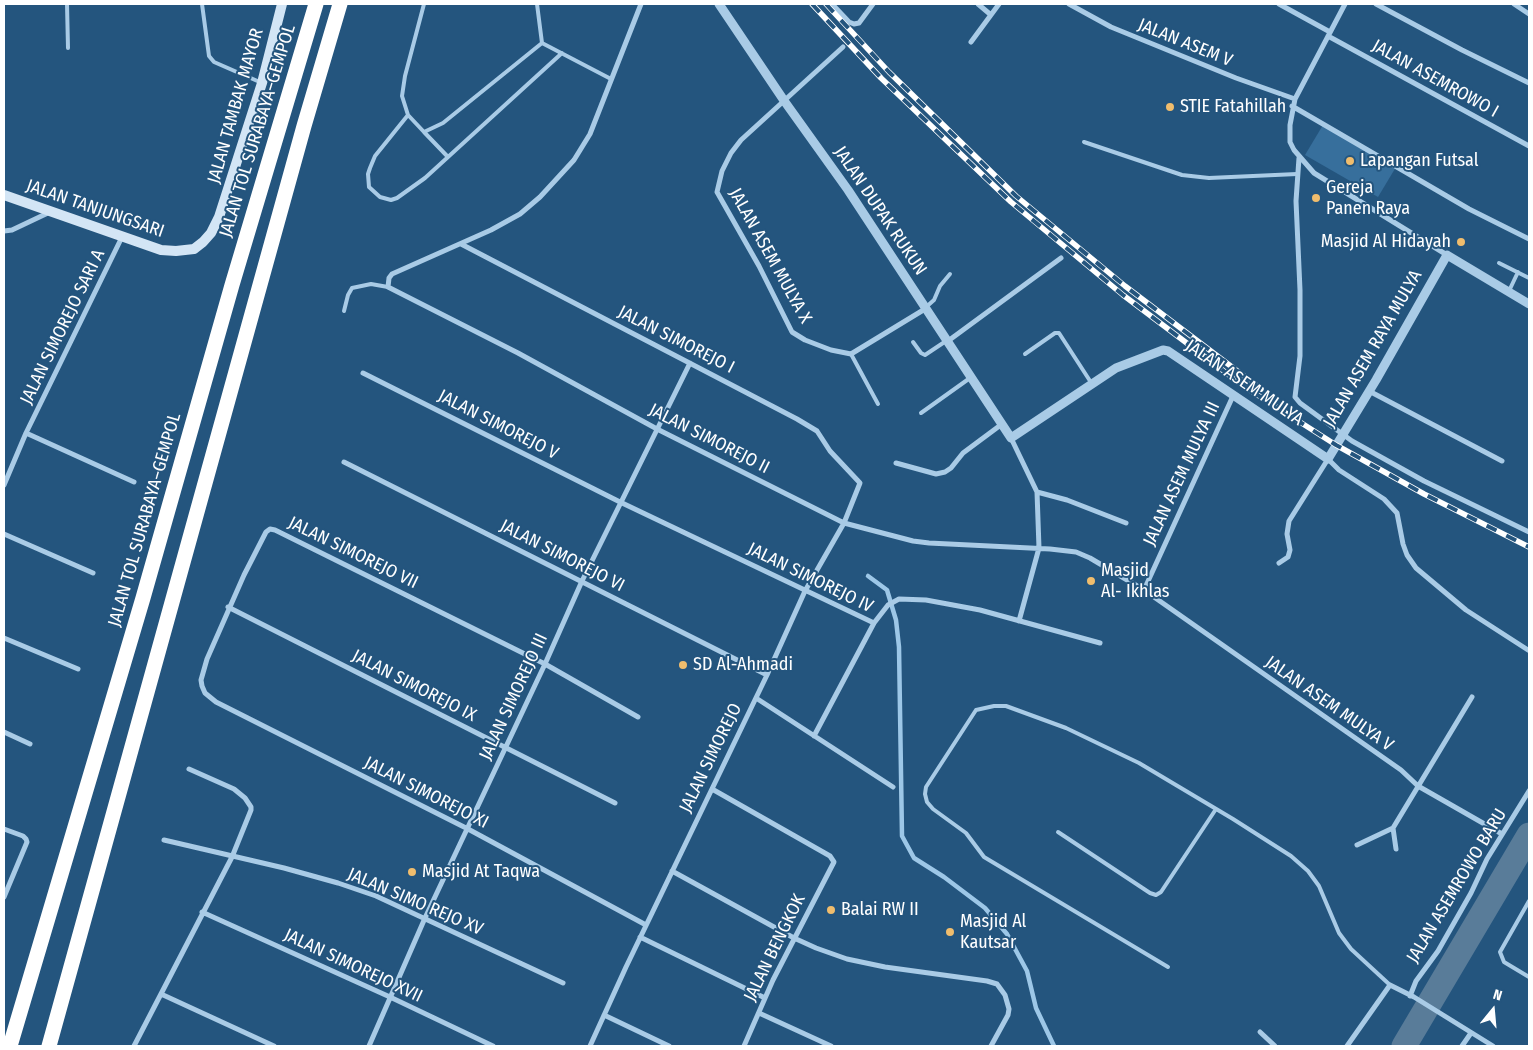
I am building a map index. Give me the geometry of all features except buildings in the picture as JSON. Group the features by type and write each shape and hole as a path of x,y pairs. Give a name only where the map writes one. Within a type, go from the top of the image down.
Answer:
{"highway":[{"name":"JALAN TOL SURABAYA–GEMPOL","path":"10,1046 137,617 229,294 316,4"},
{"path":"49,1046 317,79 340,4"}],"main road":[{"name":"JALAN TAMBAK MAYOR","path":"220,217 262,83 282,4"},
{"name":"JALAN TANJUNGSARI","path":"4,195 161,250 194,249 211,233 220,217"}],"street":[{"path":"388,287 389,278 392,274 491,230 520,214 574,160 590,134 642,4"},
{"name":"JALAN DUPAK RUKUN","path":"719,4 785,102 848,190 1011,438"},
{"path":"832,4 849,22 854,24 859,23 873,4"},
{"path":"978,4 991,15"},
{"path":"971,42 999,4"},
{"name":"JALAN ASEM V","path":"1069,4 1110,28 1236,78 1295,99"},
{"name":"JALAN ASEMROWO I","path":"1279,4 1529,146"},
{"path":"1345,4 1292,106 1290,142 1294,150 1314,173 1529,304"},
{"path":"1376,4 1529,83"},
{"path":"1514,4 1529,14"},
{"name":"JALAN ASEM MULYA X","path":"843,47 785,102 741,140 731,153 722,171 717,192 759,266 792,332 818,346 851,354"},
{"path":"1292,106 1469,209 1529,240"},
{"path":"1299,158 1296,202 1300,309 1299,370 1295,397 1300,403 1342,435 1424,480 1529,532"},
{"path":"4,231 12,230 53,211"},
{"name":"JALAN SIMOREJO SARI A","path":"4,485 26,433 123,236"},
{"name":"JALAN SIMOREJO I","path":"461,244 797,419 817,431 830,451 860,483"},
{"name":"JALAN ASEM RAYA MULYA","path":"1328,459 1446,255"},
{"path":"948,341 1061,258"},
{"name":"JALAN SIMOREJO II","path":"388,287 518,353 657,429 844,523 929,543 1039,548"},
{"path":"851,354 925,308"},
{"name":"JALAN ASEM MULYA","path":"1011,438 1116,368 1163,350 1168,351 1328,459"},
{"name":"JALAN SIMOREJO III","path":"369,1046 425,918 546,664 582,581 690,363"},
{"name":"JALAN SIMOREJO V","path":"363,373 620,502"},
{"path":"1369,391 1502,461"},
{"name":"JALAN ASEM MULYA III","path":"1144,590 1233,396"},
{"path":"896,463 936,474 945,472 951,468 963,453 1002,424"},
{"path":"26,433 134,482"},
{"path":"1011,438 1037,492 1039,548 1019,621"},
{"path":"1280,562 1288,556 1290,550 1287,534 1289,521 1328,459 1339,470 1384,499 1398,513 1403,544 1407,555 1416,568 1466,610 1528,650"},
{"name":"JALAN SIMOREJO VI","path":"344,462 767,675"},
{"name":"JALAN SIMOREJO","path":"590,1046 640,937 767,675 805,591 844,523 860,483"},
{"path":"1037,492 1067,500 1126,523"},
{"name":"JALAN SIMOREJO IV","path":"620,502 874,623 814,736"},
{"name":"JALAN SIMOREJO VII","path":"201,680 206,659 228,607 266,532 270,529 546,664"},
{"path":"4,534 93,573"},
{"name":"JALAN ASEM MULYA V","path":"1039,548 1076,552 1090,558 1144,590 1401,770 1418,786 1502,834"},
{"path":"874,623 888,604 899,599 926,600 980,610 1100,643"},
{"name":"JALAN SIMOREJO IX","path":"228,607 615,803"},
{"path":"4,638 78,668"},
{"path":"546,664 638,717"},
{"name":"JALAN SIMOREJO XI","path":"201,680 205,693 216,702 468,829 646,925"},
{"path":"1357,845 1393,828 1472,697"},
{"path":"756,698 893,787"},
{"path":"4,732 30,744"},
{"path":"134,1046 232,856 251,807 242,795 234,789 189,769"},
{"name":"JALAN BENGKOK","path":"712,789 830,856 834,862 794,938 744,1046"},
{"name":"JALAN ASEMROWO BARU","path":"1412,996 1416,981 1438,951 1471,893 1487,859 1529,791"},
{"path":"1393,828 1396,849"},
{"path":"4,829 23,836 27,842 4,897"},
{"name":"JALAN SIMO REJO XV","path":"164,840 338,883 376,896 563,983"},
{"path":"672,871 794,938 816,948 885,967 987,980 996,984 1005,995 1009,1009 1008,1016 991,1046"},
{"name":"JALAN SIMOREJO XVII","path":"202,912 493,1046"},
{"path":"640,937 765,998"},
{"path":"1347,1046 1390,985 1412,996 1493,1046"},
{"path":"161,994 274,1046"},
{"path":"759,1013 831,1046"},
{"path":"604,1016 669,1046"},
{"path":"1260,1032 1275,1046"},
{"path":"1462,1046 1471,1032"}],"lane":[{"path":"67,4 68,48"},
{"path":"202,4 209,56 214,62 262,83"},
{"path":"424,4 405,76 402,96 408,115 448,157"},
{"path":"537,4 542,43"},
{"path":"424,132 443,123 542,43"},
{"path":"542,43 611,79"},
{"path":"408,115 375,156 368,174 370,187 373,192 380,197 391,200 397,198 425,178 562,53"},
{"path":"1084,142 1182,175 1209,178 1297,174"},
{"path":"1499,263 1529,278"},
{"path":"1509,291 1518,272"},
{"path":"925,308 934,300 940,286 950,274"},
{"path":"344,311 352,288 371,284 388,287"},
{"path":"1025,354 1056,333 1061,334 1092,384"},
{"path":"913,342 921,354 925,355 948,341"},
{"path":"851,354 878,404"},
{"path":"921,413 972,377"},
{"path":"1168,967 984,856 966,833 927,802 926,787 976,710 1000,706 1019,710 1066,728 1131,759 1291,856 1308,871 1319,886 1339,933 1345,941 1366,965 1390,985"},
{"path":"1058,832 1150,893 1156,895 1162,892 1216,809"},
{"path":"1529,901 1500,952 1504,962 1529,977"}],"shaded area":[{"name":"Lapangan Futsal","path":"1323,125 1396,167 1378,197 1305,155"}],"waterway":[{"path":"868,576 887,590 896,620 899,647 902,836 914,858 944,877 985,908 1007,934 1027,971 1036,1008 1054,1046"},
{"path":"1404,1046 1529,835"}],"railway":[{"path":"812,4 881,78 1011,202 1123,295 1245,387 1336,445 1424,494 1529,547"},
{"path":"826,4 889,72 1016,196 1125,286 1261,389"}],"place":[{"name":"STIE Fatahillah","path":"1170,107"},
{"name":"Lapangan Futsal","path":"1350,161"},
{"name":"Gereja Panen Raya","path":"1316,198"},
{"name":"Masjid Al Hidayah","path":"1461,242"},
{"name":"Masjid Al- Ikhlas","path":"1091,581"},
{"name":"SD Al-Ahmadi","path":"683,665"},
{"name":"Masjid At Taqwa","path":"412,872"},
{"name":"Balai RW II","path":"831,910"},
{"name":"Masjid Al Kautsar","path":"950,932"}]}
